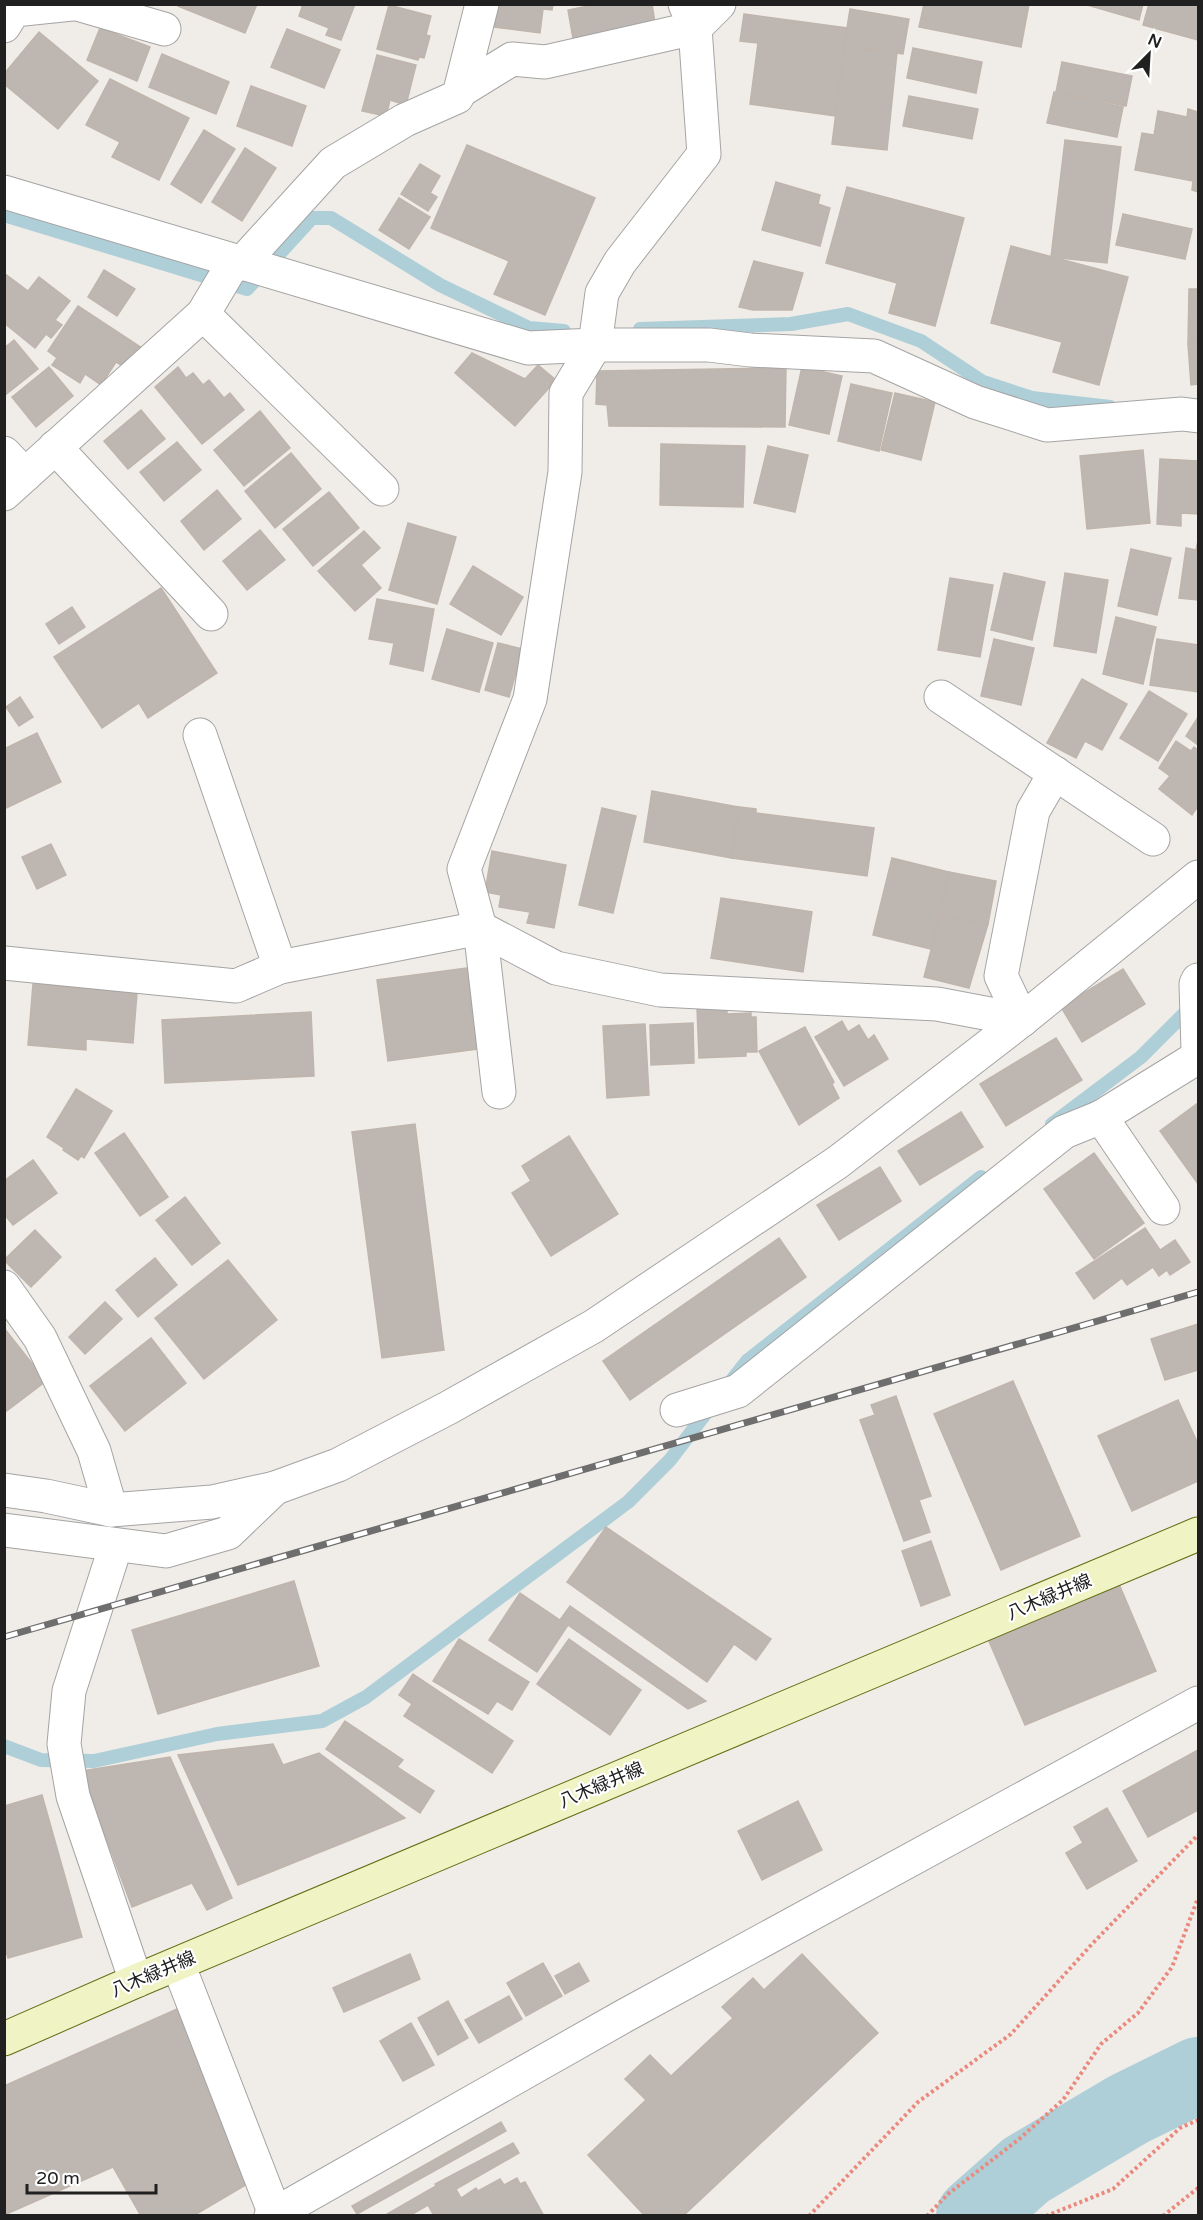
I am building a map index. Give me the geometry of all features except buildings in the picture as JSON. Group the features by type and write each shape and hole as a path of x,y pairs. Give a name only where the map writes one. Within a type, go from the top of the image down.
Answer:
{"main road":[{"name":"八木緑井線","path":"4,2039 136,1981 1198,1534"}],"street":[{"path":"11,474 55,447 203,314 238,263 333,163 405,120 457,97 483,4"},
{"path":"460,91 512,59 544,62 690,16 719,4"},
{"path":"4,26 15,10 68,5 164,28"},
{"path":"499,1092 480,928 464,869 530,699 565,472 566,393 595,345 602,293 620,262 704,154 690,16"},
{"path":"4,192 528,348 595,345 709,345 750,350 874,356 975,402 1047,425 1182,414 1198,416"},
{"path":"203,314 382,489"},
{"path":"55,447 211,614"},
{"path":"941,697 1154,839"},
{"path":"200,735 280,967"},
{"path":"1022,1020 1001,976 1033,811 1055,773"},
{"path":"4,1490 46,1496 111,1510 212,1502 275,1488 348,1460 594,1326 838,1162 1022,1020 1198,877"},
{"path":"5,954 236,986 280,967 480,928 556,968 660,990 938,1004 1022,1020"},
{"path":"1198,980 1196,984 1198,1050"},
{"path":"677,1410 738,1391 1064,1132 1101,1118 1198,1057"},
{"path":"1101,1118 1163,1208"},
{"path":"4,1287 40,1338 50,1358 94,1451 111,1510"},
{"path":"4,1530 166,1551 228,1533 275,1488"},
{"path":"116,1545 69,1691 64,1744 73,1796 136,1981"},
{"path":"178,1964 273,2215 313,2206 624,2016 1198,1703"}],"path":[{"path":"809,2216 918,2102 1011,2034 1092,1944 1198,1835"},
{"path":"927,2216 948,2194 1063,2100 1101,2044 1138,2013 1172,1967 1198,1898"},
{"path":"1046,2216 1113,2189 1180,2128 1198,2120"},
{"path":"1163,2216 1198,2188"}],"waterway":[{"path":"4,215 247,289 312,218 331,218 440,285 529,328 564,331"},
{"path":"640,329 791,324 848,314 921,341 983,382 1032,398 1110,407"},
{"path":"1052,1124 1141,1057 1193,1005"},
{"path":"732,1380 747,1361 981,1177"},
{"path":"4,1746 41,1760 94,1761 217,1734 322,1721 366,1697 628,1502 670,1460 712,1405"},
{"path":"974,2216 1026,2170 1129,2109 1198,2075"}],"railway":[{"path":"4,1637 1198,1292"}]}
